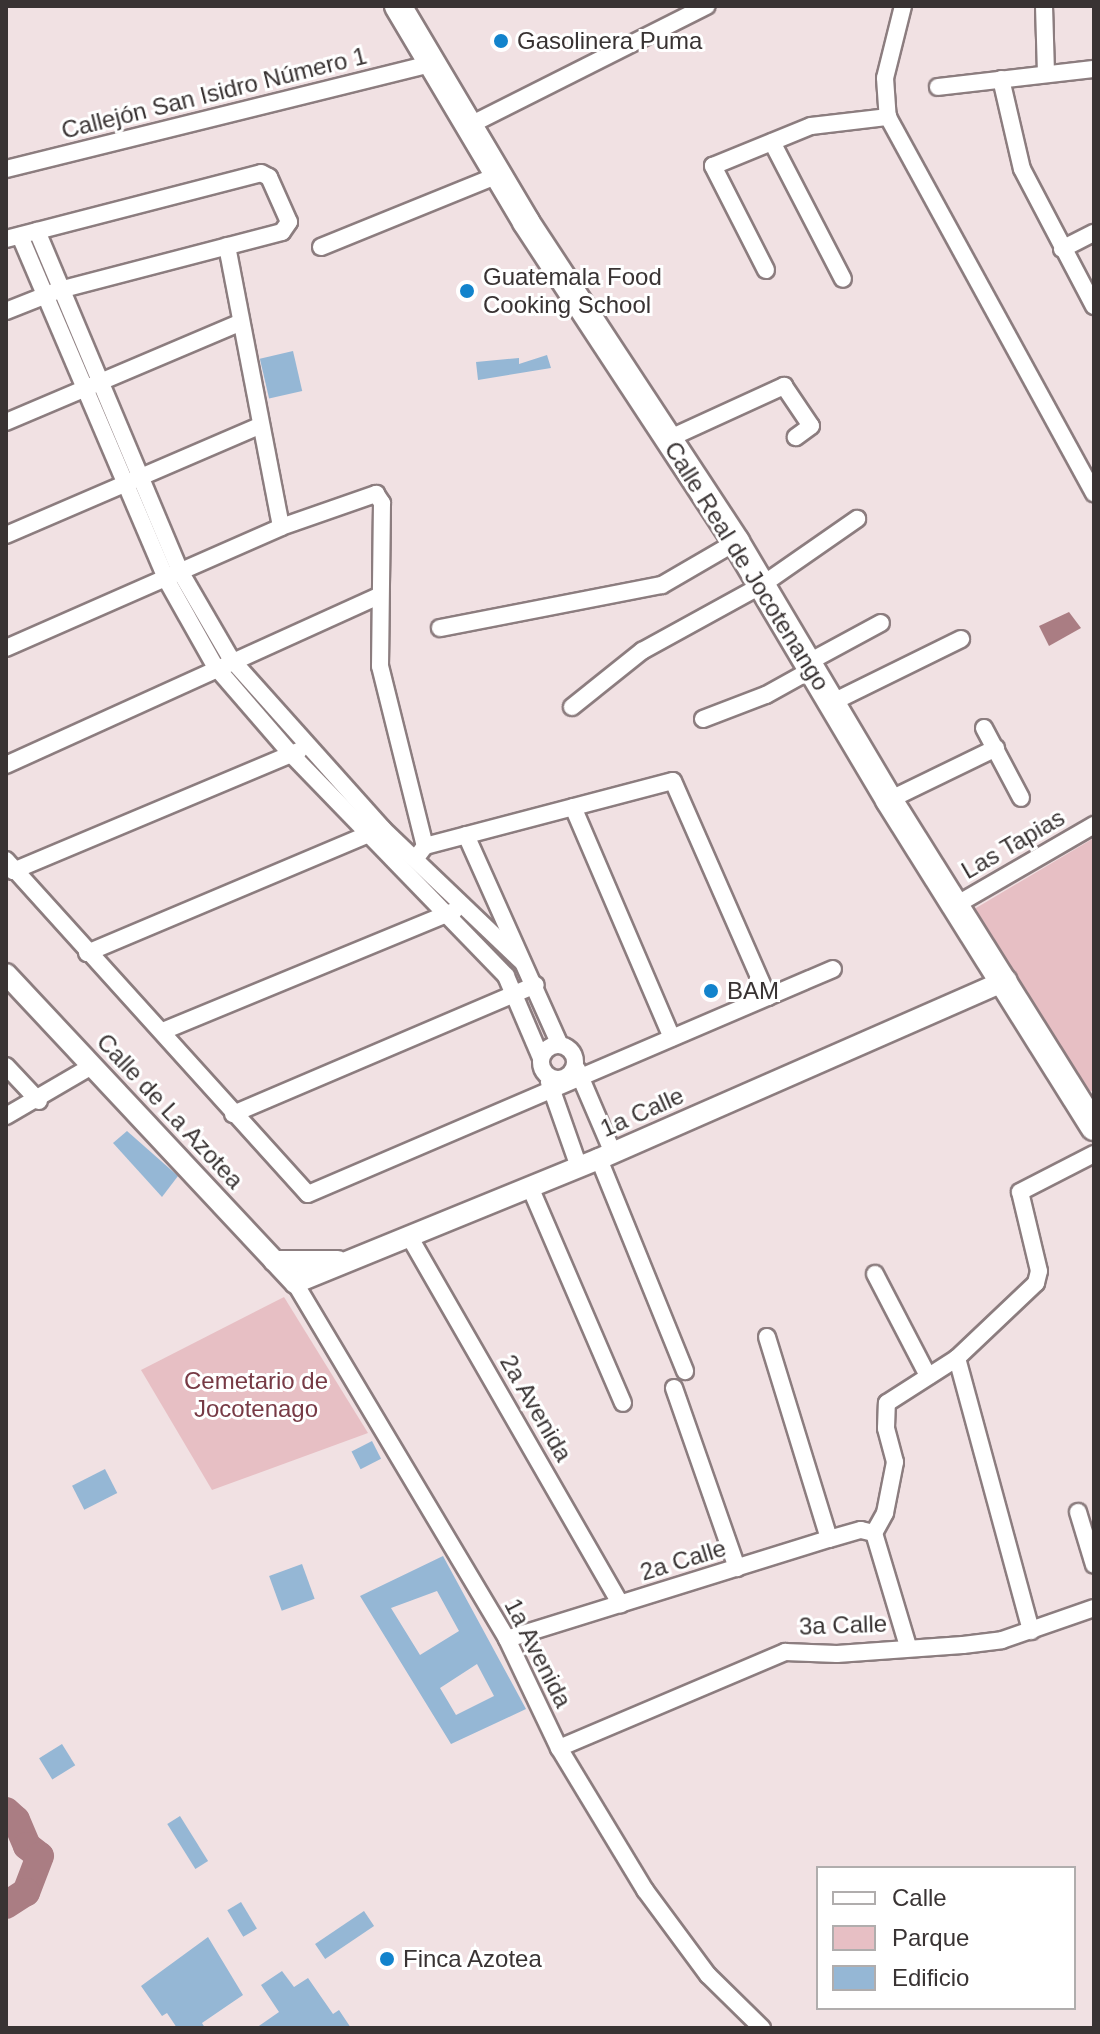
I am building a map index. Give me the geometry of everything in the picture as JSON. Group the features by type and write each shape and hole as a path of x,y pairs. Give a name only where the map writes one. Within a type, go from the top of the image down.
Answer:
{"main road":[{"name":"Calle Real de Jocotenango","path":"398,6 498,175 736,542 889,800 1090,1110"}],"street":[{"path":"468,126 707,6"},
{"path":"903,6 885,78 888,117 1094,493"},
{"path":"1044,6 1046,74"},
{"name":"Callejón San Isidro Número 1","path":"6,169 434,63"},
{"path":"938,87 1046,74 1093,75"},
{"path":"1001,79 1022,169 1094,306"},
{"path":"766,270 713,166 811,126 888,117"},
{"path":"772,142 843,279"},
{"path":"6,311 51,292 287,227 265,174 21,236 51,292 174,576 223,662 445,915 506,976 541,1058 579,1167"},
{"path":"321,247 498,175"},
{"path":"1062,249 1094,233"},
{"path":"227,246 239,323 281,527"},
{"path":"6,422 239,323"},
{"path":"668,439 784,386 811,426 796,437"},
{"path":"6,535 259,426"},
{"path":"6,648 281,527 376,494 382,503 378,596 382,680 421,851"},
{"path":"572,707 642,651 762,585 857,519"},
{"path":"440,628 662,585 736,542"},
{"path":"6,765 223,662 378,596"},
{"path":"703,719 766,695 881,623"},
{"path":"831,703 961,639"},
{"path":"984,728 1021,798"},
{"path":"889,800 996,748"},
{"path":"299,751 10,866 87,953 163,1031 233,1114 312,1194 578,1071 672,1038 833,969"},
{"path":"421,851 466,835 673,781 768,997"},
{"path":"573,807 672,1038"},
{"name":"Las Tapias","path":"956,905 1094,825"},
{"path":"87,953 375,832 421,851 520,960"},
{"path":"466,835 520,960 536,985 560,1045 573,1054 606,1156 685,1371"},
{"path":"163,1031 468,905"},
{"name":"Calle de La Azotea","path":"6,974 295,1283"},
{"name":"1a Calle","path":"295,1283 606,1156 1006,980"},
{"path":"233,1114 536,985"},
{"path":"541,1058 550,1047 560,1045"},
{"path":"6,1066 39,1101"},
{"path":"6,1116 39,1101 92,1066"},
{"path":"908,1646 874,1533 885,1513 895,1462 886,1428 887,1403 957,1358 1036,1283 1039,1271 1020,1192 1094,1154"},
{"path":"530,1187 623,1403"},
{"name":"2a Avenida","path":"409,1236 621,1604"},
{"path":"274,1261 346,1261"},
{"path":"875,1274 928,1376"},
{"name":"1a Avenida","path":"295,1283 507,1639 559,1748 645,1890 708,1975 762,2028"},
{"path":"767,1337 829,1539"},
{"path":"957,1358 1031,1631"},
{"path":"674,1388 737,1568"},
{"path":"1078,1512 1094,1565"},
{"name":"2a Calle","path":"507,1639 829,1539 861,1530 874,1533"},
{"name":"3a Calle","path":"559,1748 785,1652 837,1654 908,1646 963,1645 1031,1631 1094,1608"}],"green space":[{"path":"1094,838 1094,1090 1086,1093 971,911"},
{"name":"Cemetario de Jocotenago","path":"284,1297 368,1433 212,1490 141,1370"}],"shaded area":[{"path":"1069,612 1081,628 1049,646 1039,626"}],"building":[{"path":"293,351 302,391 269,399 260,359"},
{"path":"547,355 551,368 478,380 476,362 519,358 519,364"},
{"path":"127,1131 178,1176 162,1197 113,1143"},
{"path":"372,1441 381,1459 361,1469 352,1451"},
{"path":"105,1469 117,1493 84,1510 72,1486"},
{"path":"443,1556 526,1709 451,1744 360,1596","holes":["437,1591 459,1631 420,1655 391,1608","477,1664 494,1696 456,1715 440,1688"]},
{"path":"302,1564 315,1599 282,1611 269,1576"},
{"path":"62,1744 75,1765 52,1780 39,1758"},
{"path":"180,1816 208,1861 195,1869 167,1824"},
{"path":"241,1902 257,1929 243,1937 227,1910"},
{"path":"364,1911 374,1926 325,1959 315,1944"},
{"path":"208,1937 243,1995 202,2023 205,2028 177,2028 167,2013 162,2016 141,1986"},
{"path":"282,1971 294,1987 308,1978 333,2014 339,2010 351,2028 256,2028 279,2012 261,1985"}],"waterway":[{"path":"6,1811 16,1820 27,1846 40,1856 26,1892 6,1905"}],"place":[{"name":"Gasolinera Puma","path":"501,41"},
{"name":"Guatemala Food Cooking School","path":"467,291"},
{"name":"BAM","path":"711,991"},
{"name":"Finca Azotea","path":"387,1959"}]}
